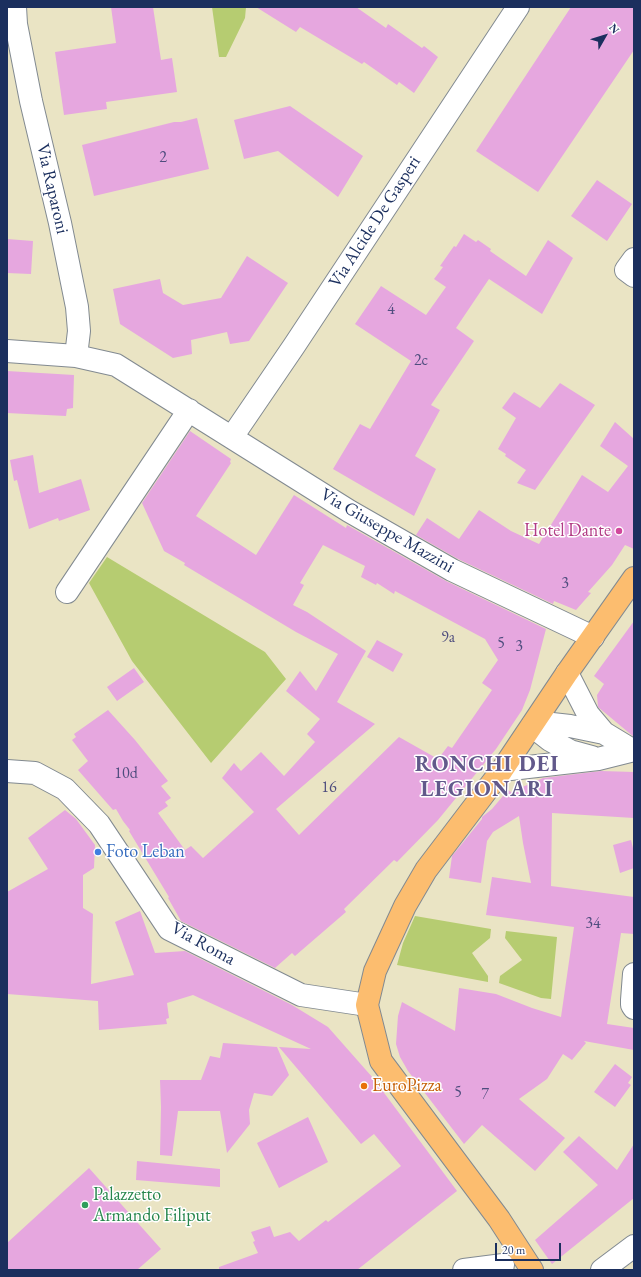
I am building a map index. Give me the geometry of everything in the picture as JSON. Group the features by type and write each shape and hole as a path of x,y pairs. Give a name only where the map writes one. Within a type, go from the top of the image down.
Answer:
{"main road":[{"path":"532,1270 499,1219 381,1061 367,1005 376,971 405,906 426,870 502,770 567,673 634,578"}],"street":[{"name":"Via Alcide De Gasperi","path":"232,437 294,346 518,7"},
{"name":"Via Raparoni","path":"13,19 62,231 77,307 79,331 76,356"},
{"name":"Via Giuseppe Mazzini","path":"7,351 76,356 116,365 349,510 452,570 593,637"},
{"path":"67,592 190,410"},
{"path":"567,673 588,714 604,733"},
{"path":"532,726 552,724 604,733 633,750"},
{"path":"532,726 550,740 570,751 598,759"},
{"path":"502,770 598,759 633,750"},
{"name":"Via Roma","path":"7,771 35,773 65,790 99,824 168,929 301,995 367,1005"},
{"path":"634,974 632,1000 632,1005 634,1008"},
{"path":"602,1270 634,1246"},
{"path":"464,1270 503,1265"}],"green space":[{"path":"212,7 246,7 245,18 226,57 219,57"},
{"path":"107,557 265,652 286,679 211,763 132,661 89,583"},
{"path":"415,916 491,929 490,938 472,953 488,976 488,982 397,965 403,943"},
{"path":"506,931 557,937 551,999 541,998 499,983 500,976 522,960 505,938"}],"building":[{"path":"111,7 153,7 161,60 172,58 177,92 106,102 107,109 64,115 55,52 116,43"},
{"path":"256,7 356,7 386,28 388,24 422,48 424,46 438,57 414,93 399,82 397,85 364,62 362,64 300,27 296,32"},
{"path":"571,7 634,7 634,50 538,192 476,151"},
{"path":"290,106 363,156 338,197 278,151 244,159 234,120"},
{"path":"197,118 209,169 94,196 82,145 174,122"},
{"path":"597,180 632,204 607,241 571,216"},
{"path":"464,234 476,242 478,240 491,249 490,251 526,276 548,240 573,258 542,314 489,279 456,328 474,341 431,405 440,410 415,456 436,469 414,516 333,469 360,424 370,429 411,361 355,324 381,286 426,315 446,287 434,279 443,267 440,266 454,246 456,247"},
{"path":"7,239 33,241 31,274 7,273"},
{"path":"247,256 288,283 249,341 230,344 227,332 191,340 192,354 173,358 120,324 113,289 160,279 163,293 183,305 221,298"},
{"path":"7,371 74,375 73,408 67,409 66,416 7,413"},
{"path":"560,383 595,405 535,490 517,483 526,470 505,456 506,454 498,449 516,418 502,408 514,392 540,408"},
{"path":"615,422 634,439 634,549 625,545 612,565 588,592 591,593 576,610 554,601 553,604 458,559 416,535 427,518 459,539 479,510 511,531 539,544 582,475 608,492 628,466 600,446"},
{"path":"190,431 231,459 231,463 196,516 256,555 294,495 346,528 347,525 446,581 546,629 530,690 522,710 496,749 438,820 397,862 394,860 344,909 346,912 295,956 292,953 275,968 181,921 168,898 169,897 116,809 113,810 78,770 88,761 72,740 76,737 74,734 108,710 135,740 168,781 161,786 171,798 165,802 168,806 158,813 185,850 191,846 203,858 254,812 222,778 234,763 241,771 261,752 284,776 315,742 307,734 320,719 286,691 300,671 316,691 338,654 296,632 184,565 185,563 164,551 142,503","holes":["323,545 365,566 361,577 376,585 377,583 394,594 395,591 485,639 498,660 482,683 492,690 452,748 448,746 438,759 399,737 299,835 276,809 375,724 337,702 366,651 307,612 293,605 304,585 300,583"]},
{"path":"33,455 39,493 81,479 90,510 59,521 58,518 29,529 17,480 14,481 10,460"},
{"path":"634,621 634,737 598,707 597,695 604,684 594,676"},
{"path":"377,640 403,654 393,672 367,657"},
{"path":"134,668 144,682 117,701 107,687"},
{"path":"601,771 634,772 634,818 552,813 551,886 634,897 634,934 621,933 607,1024 634,1028 634,1050 584,1041 586,1043 572,1060 563,1054 547,1079 519,1099 565,1138 535,1171 482,1125 464,1144 408,1071 400,1057 396,1044 398,1016 402,1002 455,1031 459,988 496,994 561,1017 574,927 486,915 492,877 531,883 519,816 493,832 487,841 481,883 449,878 452,856 482,819 482,817 492,809 508,790 511,792 543,778"},
{"path":"65,810 76,819 95,845 94,868 83,875 83,908 93,914 91,984 134,975 115,922 140,911 155,953 185,951 292,1005 328,1027 373,1078 457,1191 357,1270 219,1270 219,1267 258,1253 253,1242 255,1241 251,1232 270,1226 274,1237 290,1232 299,1241 326,1220 328,1222 401,1166 374,1134 361,1144 279,1047 311,1049 193,995 167,1003 169,1018 166,1019 167,1024 99,1030 98,1001 7,994 7,892 48,869 28,838"},
{"path":"631,840 634,852 634,868 620,873 613,845"},
{"path":"223,1043 277,1047 289,1075 272,1096 254,1093 249,1110 250,1124 227,1153 220,1111 178,1111 172,1156 160,1155 160,1080 201,1080 210,1056 220,1058"},
{"path":"615,1064 632,1077 628,1083 631,1085 615,1107 594,1092"},
{"path":"308,1117 328,1162 279,1188 257,1143"},
{"path":"579,1136 617,1170 634,1144 634,1198 552,1264 535,1240 598,1185 563,1152"},
{"path":"137,1161 220,1169 220,1187 136,1180"},
{"name":"Palazzetto Armando Filiput","path":"89,1168 161,1249 137,1270 7,1270 7,1243"}],"place":[{"name":"Hotel Dante","path":"619,531"},
{"name":"Foto Leban","path":"98,852"},
{"name":"EuroPizza","path":"364,1086"},
{"name":"Palazzetto Armando Filiput","path":"85,1205"}],"district":[{"name":"RONCHI DEI LEGIONARI","path":"487,778"}]}
